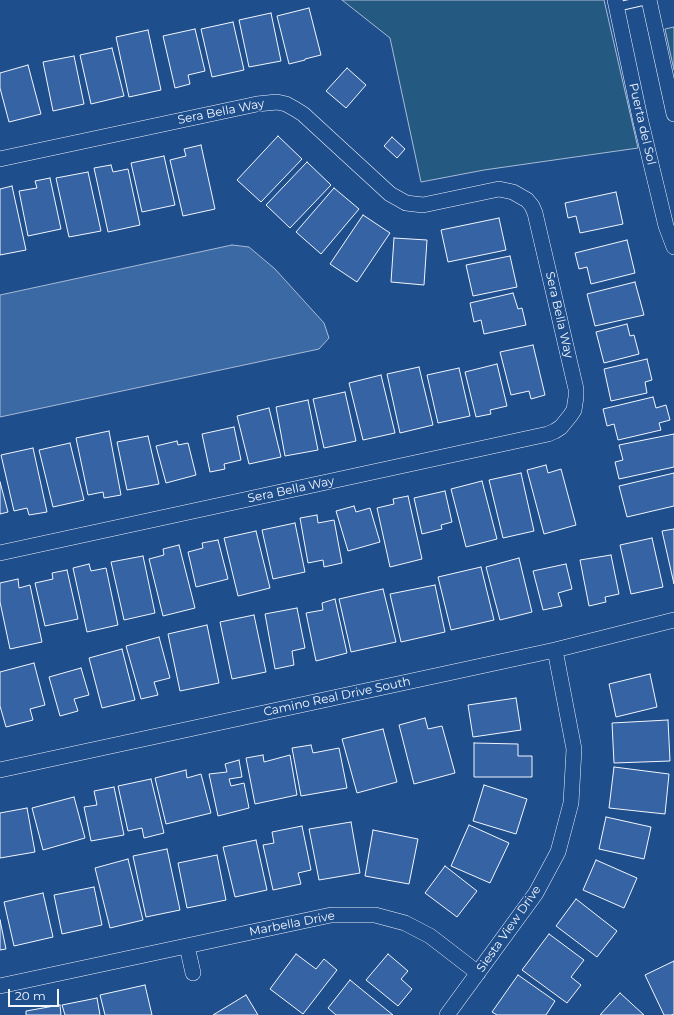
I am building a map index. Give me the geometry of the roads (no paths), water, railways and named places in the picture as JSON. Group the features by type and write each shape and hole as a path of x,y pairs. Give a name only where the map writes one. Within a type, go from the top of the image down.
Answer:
{"street":[{"path":"648,0 674,114"},
{"name":"Puerta del Sol","path":"615,3 666,226 674,245"},
{"name":"Sera Bella Way","path":"0,159 252,105 277,102 286,104 303,114 390,194 406,202 423,205 499,189 513,192 527,200 535,213 574,381 576,397 574,410 570,416 561,427 548,434 0,553"},
{"name":"Camino Real Drive South","path":"0,770 555,650 674,620"},
{"name":"Siesta View Drive","path":"447,1015 536,893 558,852 571,803 574,749 555,650"},
{"name":"Marbella Drive","path":"0,986 331,915 374,915 405,923 430,936 478,973"},
{"path":"187,946 193,973"}],"lane":[{"path":"615,3 648,0"}]}
